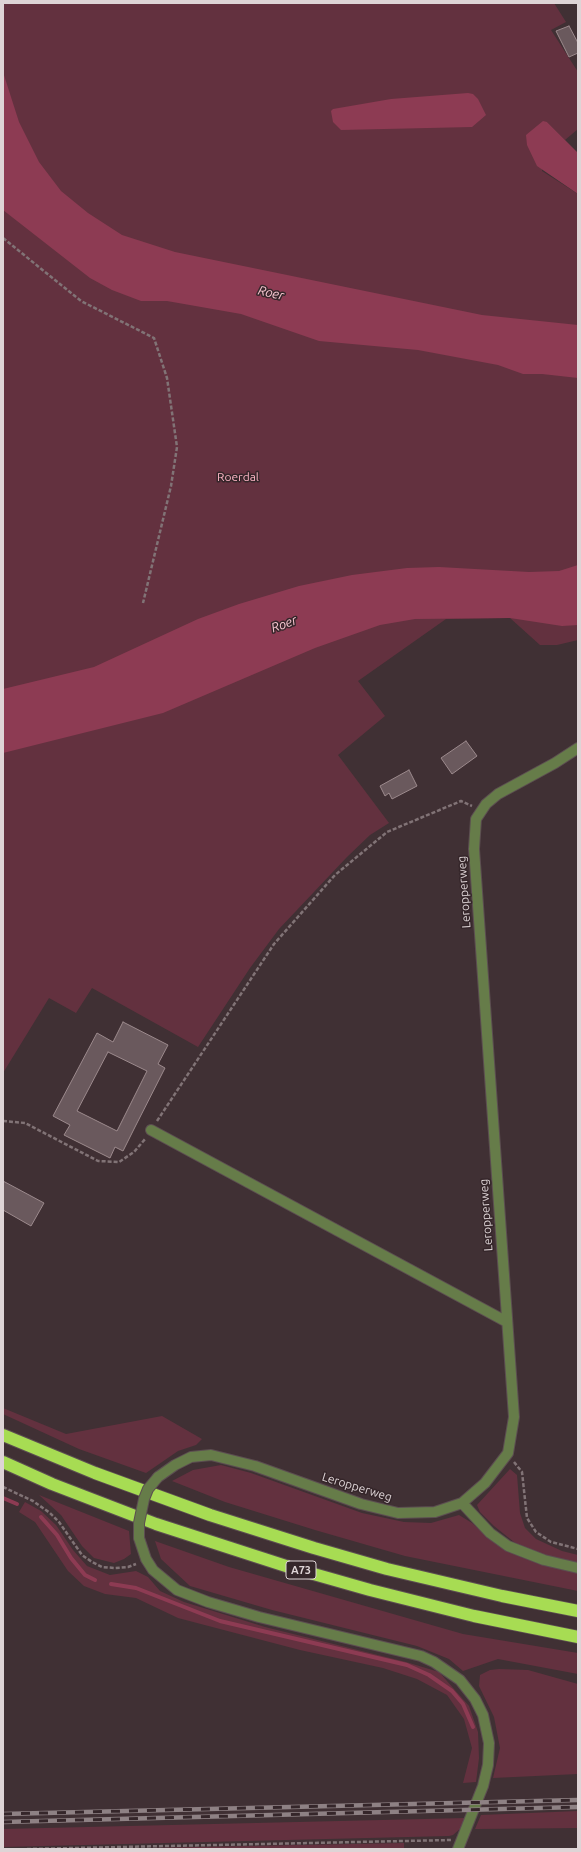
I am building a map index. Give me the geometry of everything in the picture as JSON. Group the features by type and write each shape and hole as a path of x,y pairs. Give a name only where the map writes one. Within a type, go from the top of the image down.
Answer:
{"highway":[{"name":"A73","path":"3,1435 95,1474 210,1515 314,1548 387,1569 502,1596 578,1611"},
{"name":"A73","path":"3,1462 52,1484 156,1524 282,1565 370,1590 467,1614 578,1637"}],"street":[{"name":"Leropperweg","path":"460,1844 483,1786 488,1765 489,1742 483,1715 475,1699 460,1680 434,1662 421,1656 259,1617 208,1602 177,1590 153,1570 146,1559 139,1538 139,1523 144,1499 148,1490 158,1477 190,1457 211,1455 255,1466 361,1504 398,1513 435,1512 462,1503 485,1483 508,1453 514,1417 474,849 476,819 482,810 498,794 555,763 578,748"},
{"path":"151,1130 507,1322"},
{"path":"462,1503 490,1533 508,1546 544,1560 578,1568"}],"path":[{"path":"3,238 81,301 154,338 167,378 177,447 171,486 143,603"},
{"path":"3,1120 25,1123 98,1161 119,1162 134,1152 151,1130 274,944 335,875 387,832 461,801 482,810"},
{"path":"508,1453 522,1472 527,1518 536,1532 551,1542 578,1549"},
{"path":"3,1487 33,1501 50,1513 59,1522 82,1555 92,1562 102,1567 115,1568 128,1567 139,1563"},
{"path":"27,1849 460,1844"}],"green space":[{"name":"Roerdal","path":"3,3 554,3 566,22 551,30 578,72 578,129 565,140 547,122 542,171 578,194 578,640 557,645 540,645 510,618 446,619 358,681 385,716 338,755 389,823 370,835 347,857 279,929 250,968 198,1047 92,988 76,1013 49,998 3,1073"},
{"path":"3,1408 66,1434 162,1416 202,1439 196,1445 178,1451 146,1473 79,1449 3,1414"},
{"path":"221,1465 251,1473 362,1513 404,1522 431,1523 459,1515 472,1523 496,1544 521,1557 578,1573 578,1591 405,1556 225,1502 172,1481 193,1470"},
{"path":"510,1469 517,1475 520,1513 525,1528 536,1539 562,1551 578,1555 578,1563 538,1555 514,1542 494,1526 480,1512 477,1505"},
{"path":"39,1495 129,1531 131,1554 114,1563 94,1558 82,1546 61,1515"},
{"path":"25,1502 41,1511 56,1525 73,1550 87,1566 110,1575 136,1571 148,1577 160,1591 184,1602 265,1627 406,1662 439,1672 469,1706 478,1732 479,1758 476,1782 463,1783 472,1748 464,1719 447,1695 417,1679 383,1668 300,1650 178,1618 136,1598 105,1594 84,1586 68,1571 35,1522 19,1512"},
{"path":"155,1541 229,1567 463,1634 578,1653 578,1674 498,1659 463,1671 449,1659 417,1646 272,1610 190,1586 161,1559"},
{"path":"490,1670 528,1670 578,1684 578,1774 493,1778 500,1748 494,1717 479,1686 480,1675"},
{"path":"578,1811 578,1828 475,1829 481,1815"},
{"path":"466,1818 461,1828 453,1835 449,1836 3,1847 3,1829"},
{"path":"404,1843 404,1849 94,1849"}],"water":[{"name":"Roer","path":"3,72 19,122 39,162 61,191 88,213 122,235 175,252 482,315 578,325 578,378 542,374 523,374 498,365 418,350 319,341 241,314 167,301 141,301 112,290 90,278 3,210"},
{"path":"468,93 473,94 478,99 486,115 472,127 341,130 333,122 331,111 333,109 391,99"},
{"path":"543,121 547,122 578,153 578,194 537,166 527,145 526,135"},
{"name":"Roer","path":"578,565 578,625 562,626 510,618 415,619 380,625 315,648 163,713 3,753 3,689 94,667 198,619 239,604 299,586 352,575 407,568 439,567 529,572 559,571"}],"building":[{"path":"569,26 578,43 578,53 569,57 556,31"},
{"path":"466,741 477,756 452,774 441,758"},
{"path":"409,770 417,786 392,799 389,793 385,796 380,786"},
{"path":"123,1022 168,1045 158,1064 165,1068 123,1151 115,1147 110,1158 64,1135 70,1125 53,1116 97,1033 113,1042","holes":["108,1052 147,1071 117,1131 77,1111"]},
{"path":"3,1181 44,1203 31,1226 3,1210"}],"waterway":[{"path":"3,1498 17,1504"},
{"path":"41,1517 57,1535 71,1558 85,1575 95,1580"},
{"path":"111,1584 136,1588 220,1621 407,1665 429,1675 452,1691 463,1704 473,1727"}],"railway":[{"path":"3,1814 578,1800"},
{"path":"3,1822 578,1807"}]}
